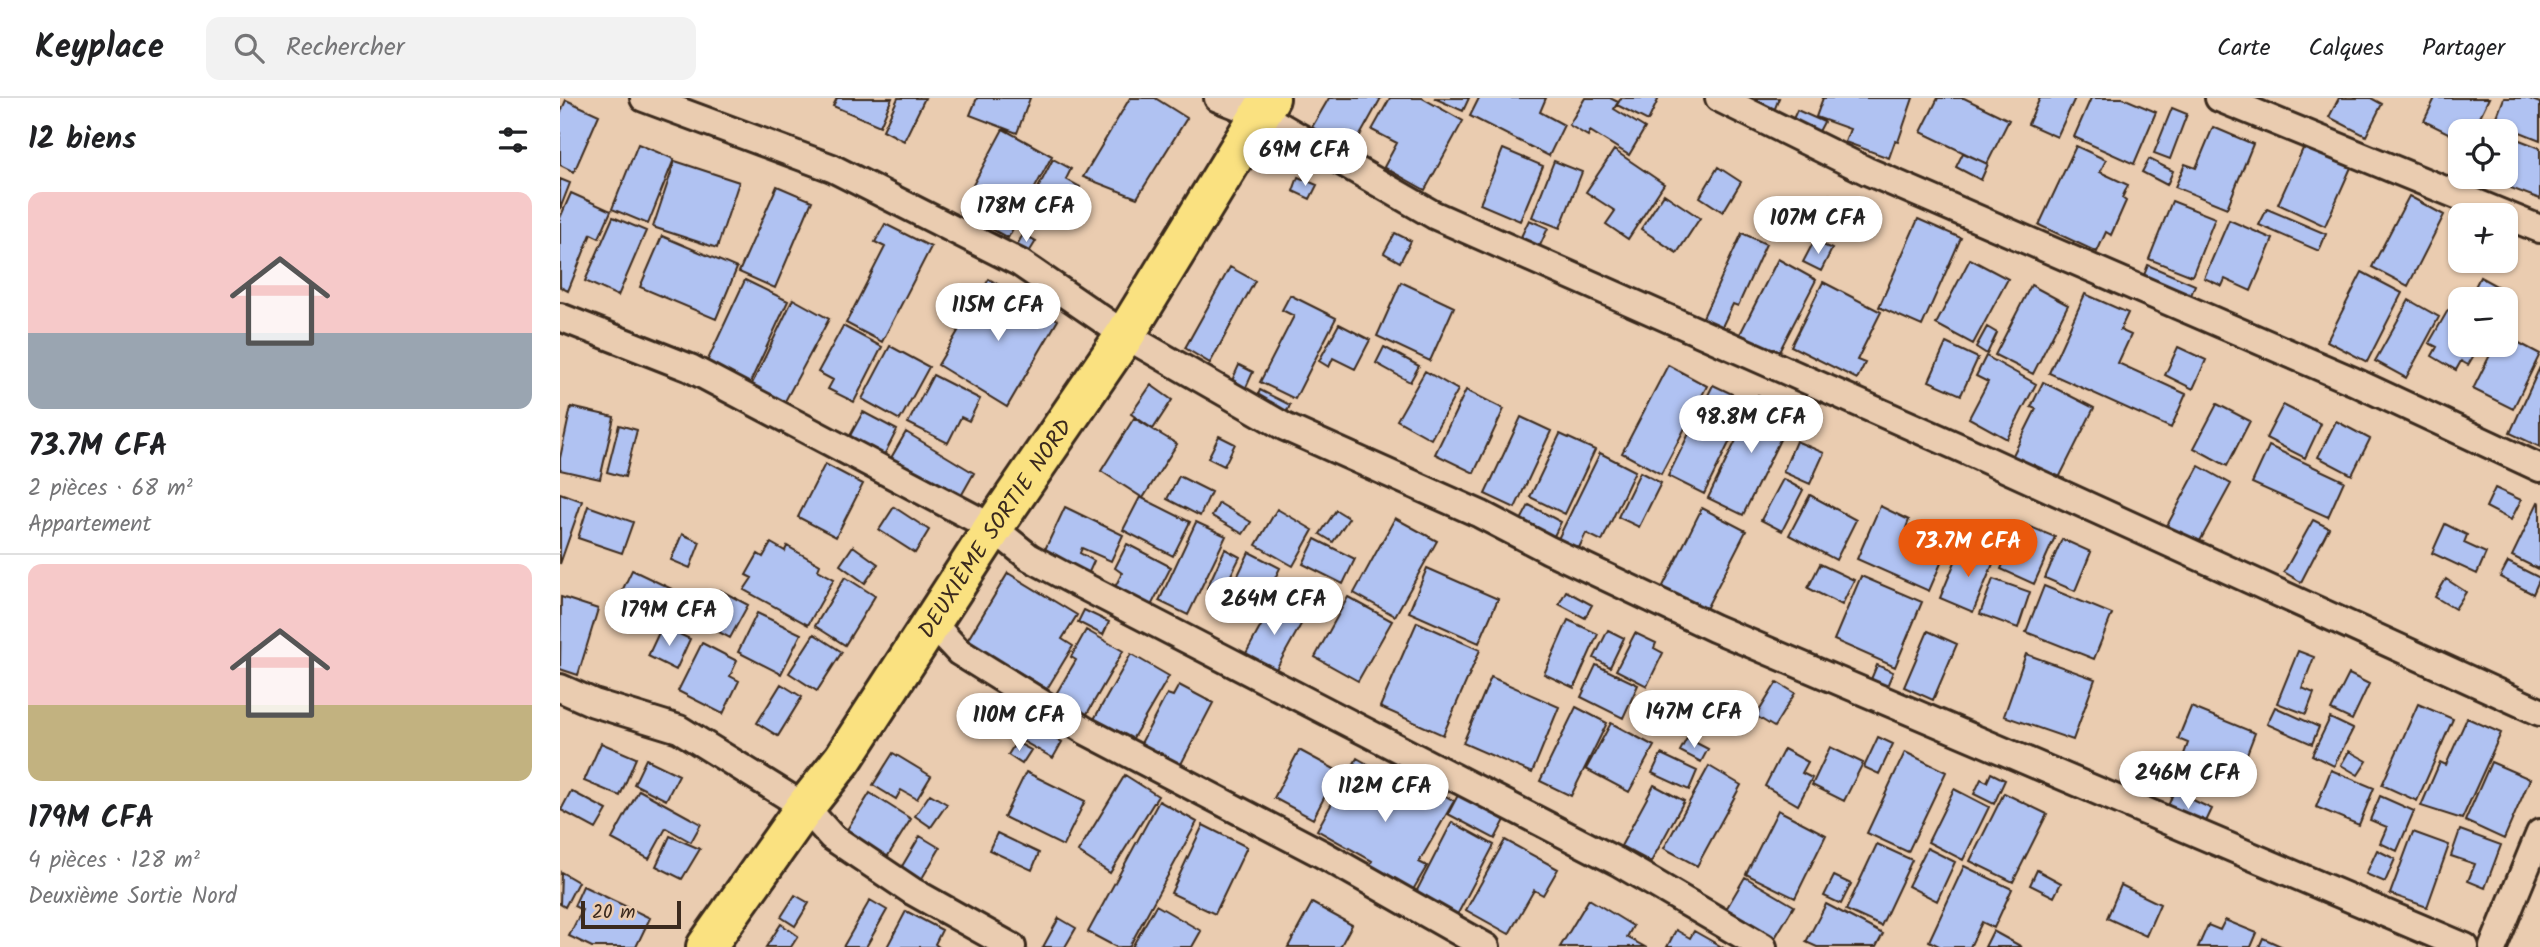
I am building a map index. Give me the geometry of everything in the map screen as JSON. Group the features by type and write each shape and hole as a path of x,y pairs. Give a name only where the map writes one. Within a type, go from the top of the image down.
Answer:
{"main road":[{"name":"DEUXIÈME SORTIE NORD","path":"706,947 805,807 843,760 993,528 1125,335 1265,107"}],"street":[{"path":"644,98 832,167 1020,264 1125,335 1285,426 1480,514 1549,550 1714,628 2465,947"},
{"path":"1218,98 1265,107 1434,215 1964,449 2540,712"},
{"path":"1719,98 1867,171 2353,380 2540,468"},
{"path":"2219,98 2540,229"},
{"path":"560,317 690,368 993,528 1048,567 1618,862 1763,947"},
{"path":"931,622 959,652 1086,731 1322,854 1486,947"},
{"path":"560,688 594,703 679,729 805,807 832,837 900,884 1012,947"},
{"path":"2493,947 2540,834"}],"building":[{"path":"837,98 892,98 880,126 833,106"},
{"path":"898,98 925,98 904,141 883,130"},
{"path":"977,98 1030,98 1017,133 970,115"},
{"path":"1130,98 1155,98 1187,118 1137,198 1083,177"},
{"path":"1329,98 1381,98 1348,157 1308,134"},
{"path":"1390,98 1422,98 1463,121 1425,190 1384,167 1397,143 1372,130"},
{"path":"1434,98 1469,98 1463,111"},
{"path":"1479,98 1546,98 1540,112 1564,125 1549,156 1470,116"},
{"path":"1585,98 1610,98 1618,102 1614,109 1645,128 1629,155 1590,131 1588,136 1569,125"},
{"path":"1621,98 1658,100 1648,121 1617,105"},
{"path":"1746,98 1779,98 1772,116"},
{"path":"1823,98 1913,98 1898,142 1895,141 1889,158 1845,142 1850,129 1816,117"},
{"path":"1938,98 1964,98 2009,120 1987,164 1921,132"},
{"path":"2040,98 2075,98 2057,137 2028,124"},
{"path":"2091,98 2123,98 2156,112 2134,164 2074,137"},
{"path":"2339,98 2371,98 2382,104 2366,136 2329,117"},
{"path":"2435,98 2489,98 2479,119 2448,119 2448,133 2424,121"},
{"path":"2504,98 2527,98 2540,103 2540,140 2518,131 2518,119 2496,119"},
{"path":"566,100 599,115 574,172 560,165 560,114"},
{"path":"2172,108 2187,114 2170,159 2154,153"},
{"path":"1797,110 1824,122 1815,139 1789,128"},
{"path":"2213,127 2253,144 2227,208 2175,187 2185,164 2196,168"},
{"path":"1003,129 1052,156 1008,238 959,211"},
{"path":"2518,139 2540,148 2540,199 2513,189 2518,189"},
{"path":"2306,142 2353,163 2325,226 2278,204"},
{"path":"638,144 674,159 648,224 612,209"},
{"path":"2076,146 2106,160 2100,172 2128,185 2122,198 2126,201 2111,235 2106,232 2097,252 2039,225"},
{"path":"1503,149 1543,166 1520,221 1480,204"},
{"path":"1614,150 1664,184 1628,239 1606,224 1615,211 1586,192"},
{"path":"1963,153 1988,164 1981,180 1956,167"},
{"path":"1053,159 1071,169 1066,179 1080,187 1060,224 1033,210 1041,195 1036,192"},
{"path":"2149,159 2173,171 2167,185 2142,172"},
{"path":"675,161 739,182 717,248 653,227"},
{"path":"1554,161 1582,172 1560,228 1532,217"},
{"path":"1718,167 1741,182 1723,212 1700,197"},
{"path":"1298,177 1317,185 1310,199 1293,191"},
{"path":"560,179 570,183 560,209"},
{"path":"777,186 812,201 775,288 739,272"},
{"path":"571,193 611,211 599,238 591,234 568,291 560,287 560,218"},
{"path":"1664,194 1700,218 1677,253 1641,229"},
{"path":"1830,195 1853,208 1838,234 1816,222"},
{"path":"2409,196 2444,215 2408,286 2372,267"},
{"path":"2172,201 2215,218 2192,276 2149,259"},
{"path":"2267,209 2326,234 2319,251 2259,225"},
{"path":"613,217 646,231 618,296 585,281"},
{"path":"1918,219 1961,238 1922,326 1879,307"},
{"path":"1529,220 1548,228 1538,250 1519,241"},
{"path":"2229,220 2273,239 2251,291 2225,279 2222,286 2204,278"},
{"path":"885,224 931,247 882,342 846,323 885,247 875,242"},
{"path":"1395,233 1411,241 1400,262 1384,253"},
{"path":"1742,233 1766,244 1738,306 1733,304 1717,337 1698,328"},
{"path":"1023,234 1036,241 1028,254 1016,247"},
{"path":"662,236 737,268 716,319 640,287"},
{"path":"1814,241 1832,249 1821,271 1803,262"},
{"path":"1778,259 1816,280 1778,354 1740,334"},
{"path":"1970,259 2008,279 1973,344 1936,324"},
{"path":"2148,265 2195,285 2188,303 2141,283"},
{"path":"1230,267 1255,281 1210,363 1185,348"},
{"path":"2362,272 2402,293 2367,362 2327,341"},
{"path":"2480,277 2498,287 2475,287"},
{"path":"989,279 1058,320 1007,407 938,365"},
{"path":"745,280 788,301 748,387 705,366"},
{"path":"1401,282 1454,307 1430,361 1377,336"},
{"path":"1823,282 1881,312 1857,360 1865,363 1857,379 1791,346"},
{"path":"2031,285 2068,305 2033,374 1995,355"},
{"path":"2085,294 2128,313 2120,330 2131,335 2118,363 2186,394 2171,428 2049,373"},
{"path":"1290,295 1336,318 1295,399 1260,382 1294,316 1282,310"},
{"path":"793,299 829,319 783,405 750,388"},
{"path":"2409,300 2439,317 2406,378 2375,361"},
{"path":"2448,310 2448,357 2473,357 2468,365 2461,361 2456,370 2432,356 2437,347 2429,343"},
{"path":"1339,324 1370,340 1355,369 1333,358 1329,367 1319,361"},
{"path":"843,326 882,347 854,402 828,389 833,380 818,372"},
{"path":"1987,327 1997,333 1987,354 1976,347"},
{"path":"2518,342 2540,354 2513,409 2473,389 2489,357 2518,357"},
{"path":"1946,343 1978,358 1961,395 1929,381"},
{"path":"890,346 929,367 900,420 862,399"},
{"path":"1384,347 1419,366 1410,382 1376,363"},
{"path":"2178,347 2206,360 2193,389 2165,375"},
{"path":"1986,356 2036,384 2007,439 1969,418 1988,382 1976,376"},
{"path":"1239,365 1253,372 1244,392 1230,385"},
{"path":"1668,365 1707,386 1661,474 1622,453"},
{"path":"2540,367 2540,447 2510,433"},
{"path":"1425,371 1458,390 1431,439 1397,420"},
{"path":"933,375 980,399 969,421 961,417 948,443 908,423"},
{"path":"2043,382 2094,408 2057,482 2011,459 2036,409 2031,407"},
{"path":"1151,385 1172,400 1153,429 1131,414"},
{"path":"1713,385 1749,402 1704,494 1668,476"},
{"path":"1260,390 1290,405 1284,419 1254,404"},
{"path":"1466,390 1504,409 1474,473 1435,454"},
{"path":"1758,395 1793,413 1743,515 1708,498"},
{"path":"2217,404 2250,421 2227,466 2194,448"},
{"path":"2283,405 2321,424 2305,458 2266,438"},
{"path":"571,407 614,417 600,479 560,470"},
{"path":"863,412 897,430 881,461 846,443"},
{"path":"1521,417 1551,431 1515,508 1485,494"},
{"path":"1134,418 1177,444 1143,498 1101,471"},
{"path":"2336,421 2370,439 2352,475 2318,457"},
{"path":"619,425 637,430 625,477 607,472"},
{"path":"906,432 974,473 956,505 887,465"},
{"path":"1560,434 1595,450 1565,514 1530,497"},
{"path":"1219,436 1235,444 1224,466 1208,458"},
{"path":"1796,441 1824,453 1810,484 1783,472"},
{"path":"2269,446 2344,481 2328,517 2252,483"},
{"path":"1600,453 1635,471 1602,541 1586,533 1577,552 1557,541"},
{"path":"825,464 863,484 836,537 798,517"},
{"path":"2199,466 2231,484 2194,552 2162,535"},
{"path":"1640,472 1661,483 1639,527 1618,517"},
{"path":"1179,476 1211,492 1200,516 1167,499"},
{"path":"1783,479 1803,490 1782,531 1761,520"},
{"path":"2495,488 2521,500 2511,520 2486,507"},
{"path":"560,493 582,501 560,564"},
{"path":"1810,495 1856,520 1836,560 1789,535"},
{"path":"1140,497 1190,522 1173,556 1123,530"},
{"path":"2538,502 2540,564 2538,569 2512,556"},
{"path":"1219,503 1251,522 1243,534 1212,516"},
{"path":"1529,505 1561,522 1552,540 1519,524"},
{"path":"588,506 633,522 622,553 578,538"},
{"path":"1880,506 1909,520 1906,528 1948,547 1929,591 1857,559"},
{"path":"894,507 929,530 915,553 879,530"},
{"path":"1065,507 1123,535 1111,561 1082,548 1080,553 1094,561 1086,579 1041,558"},
{"path":"1702,508 1746,531 1705,611 1662,588"},
{"path":"1277,509 1313,530 1293,566 1256,545"},
{"path":"1336,510 1349,518 1333,542 1320,534"},
{"path":"1395,518 1437,541 1395,616 1354,593"},
{"path":"2313,520 2329,528 2301,582 2284,572"},
{"path":"1196,522 1226,536 1188,615 1159,601"},
{"path":"2021,523 2055,537 2034,584 2001,569"},
{"path":"2445,524 2467,535 2464,543 2486,553 2477,574 2432,553"},
{"path":"682,534 700,542 690,568 671,560"},
{"path":"1315,539 1355,559 1343,584 1303,564"},
{"path":"2062,539 2091,552 2075,591 2045,578"},
{"path":"771,543 785,551 787,546 820,565 818,570 834,579 808,625 744,590 752,578 746,575 758,554 763,557"},
{"path":"1127,544 1171,567 1151,606 1115,587 1122,573 1115,568"},
{"path":"1962,545 1995,559 1973,612 1940,598"},
{"path":"853,546 878,564 865,583 840,565"},
{"path":"1225,549 1240,557 1221,595 1207,588"},
{"path":"1249,552 1280,568 1263,603 1232,588"},
{"path":"2508,562 2540,578 2533,594 2500,577"},
{"path":"1820,564 1854,580 1842,605 1808,588"},
{"path":"1427,568 1498,599 1479,643 1409,612"},
{"path":"632,570 676,591 665,614 621,593"},
{"path":"1008,573 1077,615 1062,639 1073,646 1047,689 967,641"},
{"path":"1861,576 1922,602 1895,667 1834,640"},
{"path":"845,577 875,596 845,645 815,626"},
{"path":"1993,579 2030,592 2018,628 1980,614"},
{"path":"2446,579 2466,592 2455,609 2435,597"},
{"path":"2044,586 2112,614 2094,659 2026,632"},
{"path":"720,590 748,605 730,638 702,623"},
{"path":"1566,591 1592,605 1585,618 1559,604"},
{"path":"561,597 598,609 578,675 560,669"},
{"path":"1348,597 1392,621 1358,681 1315,657"},
{"path":"621,599 651,613 644,629 613,616"},
{"path":"1274,602 1304,619 1275,671 1245,655"},
{"path":"1084,610 1109,622 1103,635 1078,622"},
{"path":"757,613 801,634 781,674 738,652"},
{"path":"1568,620 1598,634 1574,688 1544,674"},
{"path":"1417,622 1480,650 1443,735 1380,707"},
{"path":"662,626 690,639 676,670 648,656"},
{"path":"1086,630 1123,651 1084,719 1065,707 1068,702 1056,694 1076,660 1071,657"},
{"path":"1608,630 1624,638 1610,667 1594,658"},
{"path":"1928,631 1957,644 1933,700 1904,687"},
{"path":"1635,633 1656,643 1654,648 1663,653 1647,686 1616,670"},
{"path":"814,634 842,652 817,691 789,673"},
{"path":"702,643 737,661 730,676 739,681 723,714 678,691"},
{"path":"2298,651 2314,657 2302,688 2314,693 2306,714 2277,703"},
{"path":"1131,654 1169,676 1130,743 1093,721"},
{"path":"2026,654 2095,679 2073,740 2004,716"},
{"path":"1596,665 1638,685 1623,718 1581,697"},
{"path":"1877,665 1893,672 1885,691 1869,684"},
{"path":"2349,674 2369,684 2352,720 2331,710"},
{"path":"1491,677 1559,707 1532,773 1463,743"},
{"path":"1777,682 1795,693 1774,727 1756,716"},
{"path":"781,684 802,697 778,736 757,723"},
{"path":"1179,685 1213,703 1179,768 1139,747 1167,694 1173,696"},
{"path":"2418,704 2453,719 2417,801 2382,785"},
{"path":"1576,707 1607,723 1571,796 1540,781"},
{"path":"2191,707 2255,733 2233,790 2179,768 2188,743 2178,739"},
{"path":"2275,707 2319,727 2312,744 2267,724"},
{"path":"2330,718 2353,729 2334,766 2312,755"},
{"path":"2467,718 2501,733 2462,819 2421,806 2440,762 2446,765"},
{"path":"1611,723 1654,746 1629,792 1586,769"},
{"path":"1030,724 1062,742 1053,758 1021,740"},
{"path":"1878,737 1893,744 1879,774 1864,767"},
{"path":"1687,738 1708,749 1701,762 1680,751"},
{"path":"1016,742 1031,750 1022,764 1008,755"},
{"path":"601,743 636,758 620,796 584,781"},
{"path":"1830,747 1863,763 1844,801 1812,785"},
{"path":"1784,749 1808,762 1802,773 1812,778 1798,805 1765,786"},
{"path":"1299,750 1338,771 1313,819 1274,798"},
{"path":"2349,751 2367,761 2358,775 2341,765"},
{"path":"1905,752 1946,772 1908,852 1867,833"},
{"path":"893,753 931,776 917,799 901,790 896,799 873,785"},
{"path":"1661,754 1697,771 1689,790 1652,773"},
{"path":"1357,758 1428,799 1434,789 1454,801 1419,862 1427,866 1410,895 1367,870 1372,861 1317,830"},
{"path":"646,759 679,775 666,800 634,784"},
{"path":"2491,762 2530,779 2504,839 2465,821"},
{"path":"1709,766 1741,785 1697,866 1664,848"},
{"path":"2331,770 2374,788 2359,825 2316,807"},
{"path":"1026,772 1085,801 1063,846 1004,817"},
{"path":"1991,773 2005,780 1994,804 1974,794 1981,779 1987,782"},
{"path":"1125,775 1158,796 1110,873 1078,852"},
{"path":"1654,785 1684,801 1651,862 1621,846"},
{"path":"1954,789 1989,807 1963,860 1928,842"},
{"path":"639,790 701,824 691,842 666,828 649,859 612,839"},
{"path":"571,791 607,810 596,829 561,810"},
{"path":"2174,791 2212,809 2202,830 2165,814"},
{"path":"870,793 911,819 884,862 843,836"},
{"path":"2004,793 2047,814 2013,882 1970,861"},
{"path":"930,794 947,804 931,827 915,816"},
{"path":"1458,795 1505,820 1495,839 1448,814"},
{"path":"2380,796 2414,811 2397,851 2380,843 2387,827 2370,820"},
{"path":"1159,801 1197,822 1129,947 1116,947 1088,932"},
{"path":"1778,810 1826,835 1795,898 1746,874"},
{"path":"1452,822 1494,845 1454,921 1412,900"},
{"path":"1203,825 1247,847 1215,914 1171,893"},
{"path":"2460,830 2501,845 2485,888 2468,881 2475,864 2451,856"},
{"path":"2413,832 2449,845 2427,907 2390,894"},
{"path":"997,833 1039,853 1032,870 989,850"},
{"path":"670,836 700,849 682,879 656,866"},
{"path":"920,836 940,848 918,885 898,873"},
{"path":"1505,840 1558,869 1543,895 1534,890 1509,934 1466,910"},
{"path":"1877,844 1912,860 1881,926 1846,910"},
{"path":"1927,848 1955,862 1937,901 1908,886"},
{"path":"2377,850 2395,859 2385,882 2366,874"},
{"path":"1964,866 2012,889 1994,928 1982,922 1970,947 1941,947 1929,941"},
{"path":"2037,870 2061,883 2054,897 2030,885"},
{"path":"561,872 578,882 565,907 560,904"},
{"path":"1834,876 1851,884 1841,904 1824,896"},
{"path":"1745,877 1794,906 1773,941 1725,911"},
{"path":"2121,885 2160,904 2146,936 2107,918"},
{"path":"583,886 650,918 636,947 592,947 569,936 582,910 574,906"},
{"path":"795,895 809,903 795,926 781,917"},
{"path":"1589,899 1633,926 1627,937 1645,947 1560,947"},
{"path":"870,900 887,910 866,947 843,947"},
{"path":"1312,903 1352,925 1340,947 1288,947"},
{"path":"1826,904 1883,934 1876,947 1817,947 1806,942"},
{"path":"1156,905 1201,931 1192,947 1132,947"},
{"path":"906,911 942,930 935,944 939,947 887,947"},
{"path":"1059,918 1076,928 1065,947 1043,947"},
{"path":"2225,920 2257,933 2251,947 2198,947 2208,925 2220,930"},
{"path":"781,924 798,936 791,947 766,947"},
{"path":"1676,930 1690,938 1694,931 1722,947 1667,947"},
{"path":"1993,931 2022,947 1985,947"},
{"path":"2263,938 2283,947 2259,947"}]}
